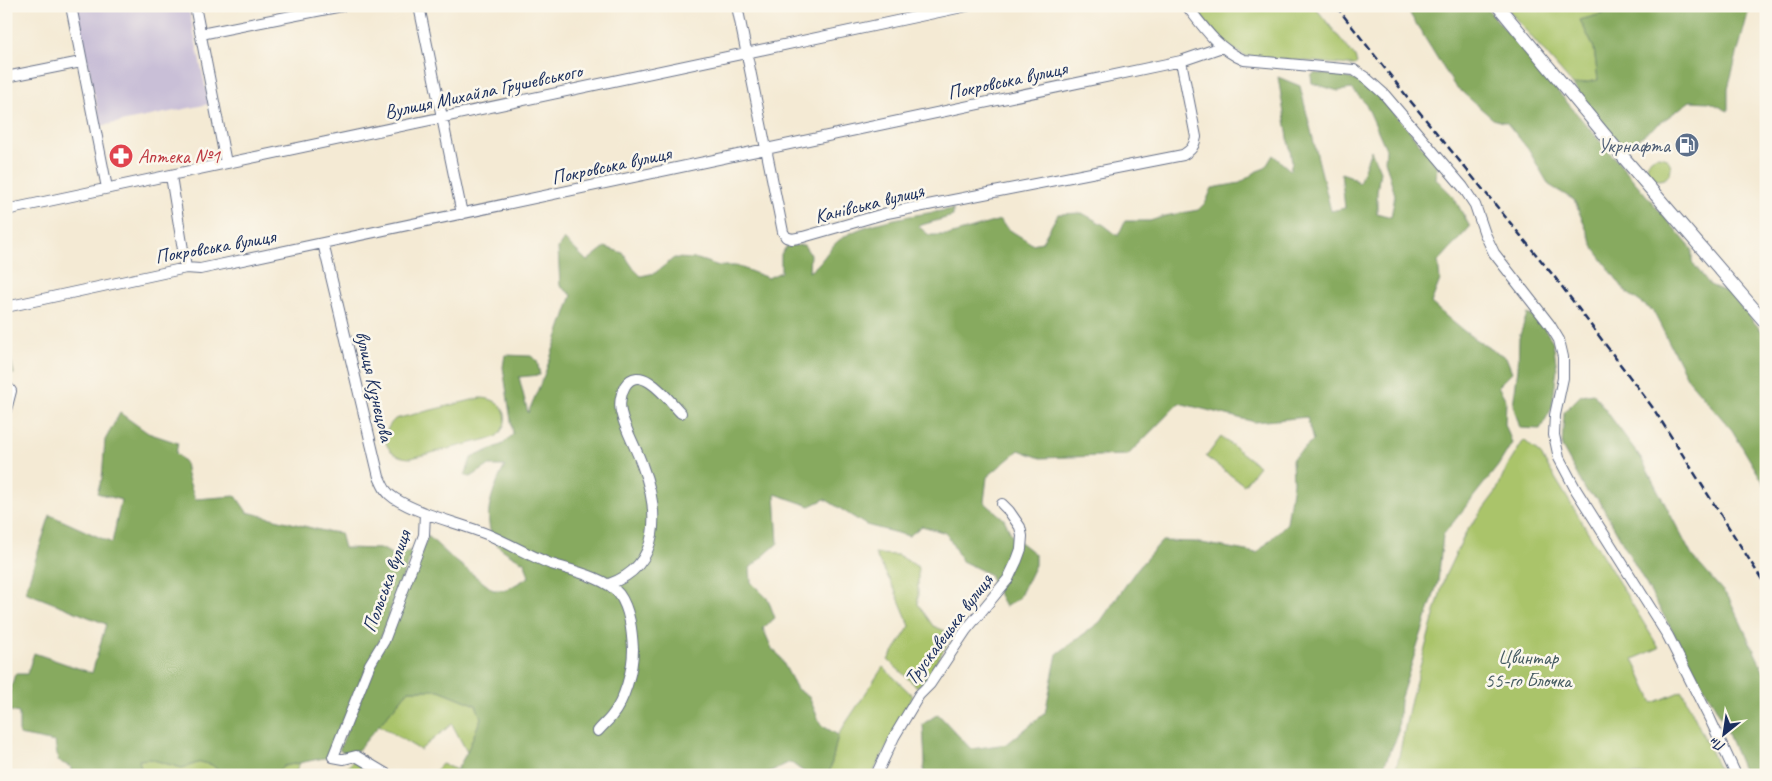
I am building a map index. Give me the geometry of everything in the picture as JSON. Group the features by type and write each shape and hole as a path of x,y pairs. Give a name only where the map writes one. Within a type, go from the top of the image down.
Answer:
{"main road":[{"path":"1498,6 1648,187 1766,323"}],"street":[{"path":"71,6 108,188"},
{"path":"195,6 226,163"},
{"path":"201,34 342,6"},
{"path":"419,6 462,214"},
{"name":"Канівська вулиця","path":"736,6 783,232 786,237 792,238 815,235 887,213 1183,155 1192,149 1196,137 1181,61"},
{"name":"Вулиця Михайла Грушевського","path":"6,210 967,6"},
{"path":"1187,6 1208,34 1232,55 1244,60 1354,70 1384,94 1463,187 1475,205 1494,253 1550,324 1559,340 1563,357 1563,378 1555,415 1554,435 1558,458 1576,490 1668,636 1736,775"},
{"name":"Покровська вулиця","path":"6,307 186,268 200,269 1181,61 1222,47"},
{"path":"6,77 81,62"},
{"path":"171,176 186,268"},
{"name":"вулиця Кузнєцова","path":"323,243 379,477 384,490 394,498 425,513"},
{"path":"598,731 612,716 619,703 630,671 633,652 632,634 627,612 620,595 609,584 629,574 644,559 651,545 653,507 649,486 620,410 622,391 627,382 637,378 647,380 660,390 681,413"},
{"path":"6,385 11,391 6,410"},
{"name":"Трускавецька вулиця","path":"876,775 894,737 918,695 930,684 966,630 1008,579 1021,549 1022,536 1015,520 1002,504"},
{"name":"Польська вулиця","path":"388,775 356,756 344,759 333,757 370,664 384,641 424,535 425,513 489,536 543,561 609,584"}],"shaded area":[{"path":"76,6 188,6 209,104 101,126"}],"green space":[{"path":"1193,6 1314,6 1355,57 1357,63 1349,65 1246,56 1223,41"},
{"path":"1405,6 1485,6 1692,249 1692,262 1710,285 1729,293 1766,336 1766,487 1732,430 1688,379 1653,311 1626,292 1595,250 1574,200 1549,185 1528,149 1507,123 1493,119 1454,85"},
{"path":"1508,6 1618,6 1613,11 1580,20 1594,48 1598,80 1573,85 1510,12"},
{"path":"1618,6 1750,6 1728,88 1728,111 1710,102 1690,101 1630,145 1621,146 1573,85 1598,80 1594,48 1580,20 1613,11"},
{"path":"1314,73 1359,81 1378,95 1437,166 1436,179 1453,196 1470,227 1438,262 1440,280 1431,303 1467,333 1506,357 1512,372 1498,386 1506,400 1505,424 1512,443 1498,466 1443,535 1438,582 1400,700 1398,734 1380,775 923,775 925,763 923,724 938,714 971,749 1007,744 1045,713 1057,654 1100,622 1137,569 1162,541 1196,542 1257,553 1287,523 1293,483 1292,459 1313,441 1307,417 1255,422 1179,403 1128,455 1040,458 1019,450 987,477 984,502 1004,519 1012,536 1035,554 1035,565 1019,598 1005,607 989,574 962,561 946,533 922,526 909,536 866,525 825,499 810,506 775,494 778,543 750,568 751,582 768,599 775,618 763,628 772,649 779,655 797,689 809,697 821,725 838,735 829,775 808,775 790,762 763,775 454,775 467,752 481,718 476,705 439,690 409,690 358,750 346,753 339,750 428,536 452,558 493,590 506,590 529,577 525,563 498,546 491,534 489,524 490,504 496,484 505,466 488,466 471,477 465,476 471,458 503,444 513,434 503,367 505,355 531,356 537,361 540,375 519,377 528,413 545,373 572,295 560,286 558,248 564,239 587,261 605,247 623,253 641,276 655,273 674,258 698,259 719,266 737,266 768,278 781,272 781,254 787,246 804,245 810,254 809,272 838,241 862,228 893,219 953,209 953,216 918,226 929,235 949,235 1000,220 1010,230 1032,244 1042,242 1058,214 1082,213 1104,225 1118,236 1125,221 1150,221 1165,216 1198,210 1206,202 1212,188 1240,183 1257,171 1265,168 1273,155 1290,170 1292,162 1278,77 1300,86 1331,211 1345,208 1341,173 1350,176 1359,183 1371,150 1380,171 1377,213 1391,217 1395,195 1385,160 1386,149 1366,104 1352,89 1338,91 1312,83 1311,76"},
{"path":"1659,156 1668,159 1671,168 1668,177 1659,180 1650,177 1647,168 1650,159"},
{"path":"1527,314 1538,318 1553,342 1557,369 1552,408 1540,429 1520,428 1513,405 1518,369 1519,338"},
{"path":"6,335 14,374 6,375"},
{"path":"1593,393 1641,458 1692,556 1729,598 1766,676 1766,775 1745,775 1722,719 1598,499 1586,491 1562,447 1564,412 1581,395"},
{"path":"480,398 496,402 504,411 505,424 496,437 411,458 395,454 387,445 386,432 395,419"},
{"path":"120,413 148,433 178,443 176,453 185,462 195,499 236,496 247,512 324,531 340,533 344,548 383,549 393,555 414,550 399,585 380,640 329,757 284,766 275,775 228,775 212,765 201,762 182,768 150,759 139,760 142,772 146,775 71,775 71,767 58,761 55,742 19,735 19,713 6,710 6,705 15,674 27,674 34,653 92,673 106,624 25,592 50,515 112,543 121,500 97,493 102,478 105,440"},
{"path":"1221,437 1259,466 1244,485 1206,457"},
{"name":"Цвинтар 55-го Блочка","path":"1524,440 1541,455 1659,648 1633,659 1653,703 1682,691 1722,775 1395,775 1411,699 1445,576 1466,532 1496,492 1507,467"},
{"path":"875,554 898,555 918,567 918,604 933,626 953,634 926,679 917,687 888,660 910,626 894,588"},
{"path":"883,667 913,696 872,775 829,775 838,735"},
{"path":"409,690 439,690 477,705 481,718 467,752 452,724 420,750 379,725"},
{"path":"150,759 182,768 201,762 212,765 228,775 146,775 142,772 138,760"},
{"path":"354,760 378,775 341,775"},
{"path":"300,763 294,775 275,775 284,766"},
{"path":"442,764 457,770 454,775 432,775"}],"railway":[{"path":"1336,6 1408,98 1557,280 1653,408 1766,586"}],"place":[{"name":"Укрнафта","path":"1687,145"},
{"name":"Аптека №1","path":"121,156"}]}
